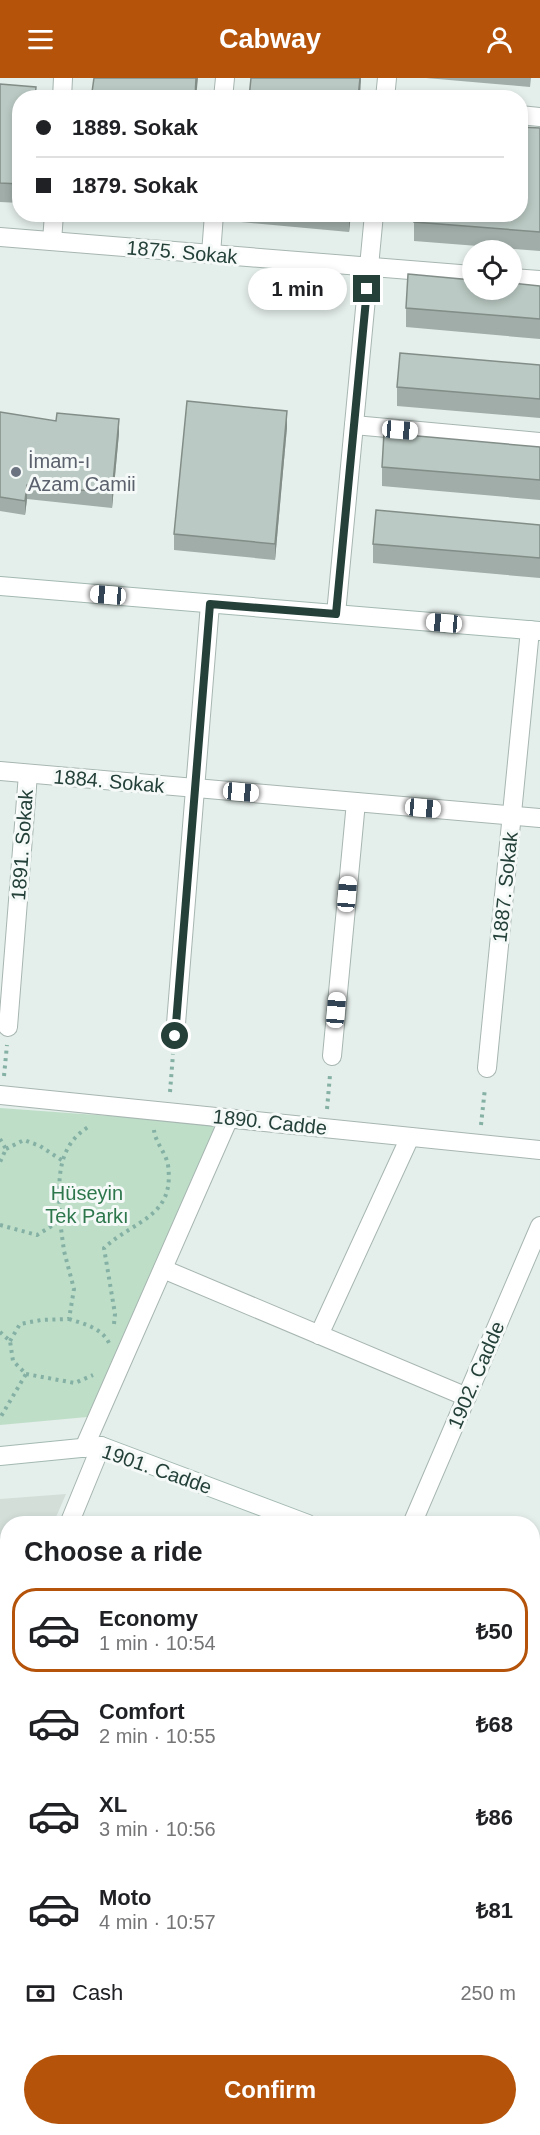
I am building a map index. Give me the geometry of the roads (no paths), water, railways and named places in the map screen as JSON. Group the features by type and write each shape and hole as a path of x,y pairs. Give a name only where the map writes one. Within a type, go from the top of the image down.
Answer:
{"street":[{"path":"52,242 53,222"},
{"path":"211,254 213,222"},
{"path":"336,614 373,222"},
{"name":"1875. Sokak","path":"0,237 462,274"},
{"path":"522,279 540,280"},
{"path":"354,425 540,442"},
{"path":"0,586 535,630"},
{"path":"175,1036 210,604"},
{"name":"1887. Sokak","path":"487,1068 512,816 535,630"},
{"name":"1884. Sokak","path":"0,771 540,818"},
{"name":"1891. Sokak","path":"8,1027 28,774"},
{"path":"332,1056 356,802"},
{"name":"1890. Cadde","path":"2,1095 540,1150"},
{"path":"71,1516 93,1447 163,1269 229,1118"},
{"path":"319,1335 410,1137"},
{"name":"1902. Cadde","path":"415,1516 540,1226"},
{"path":"163,1269 467,1396"},
{"name":"1901. Cadde","path":"0,1456 93,1447 286,1516"}],"place":[{"name":"İmam-ı Azam Camii","path":"16,472"}],"park label":[{"name":"Hüseyin Tek Parkı","path":"87,1204"}]}
